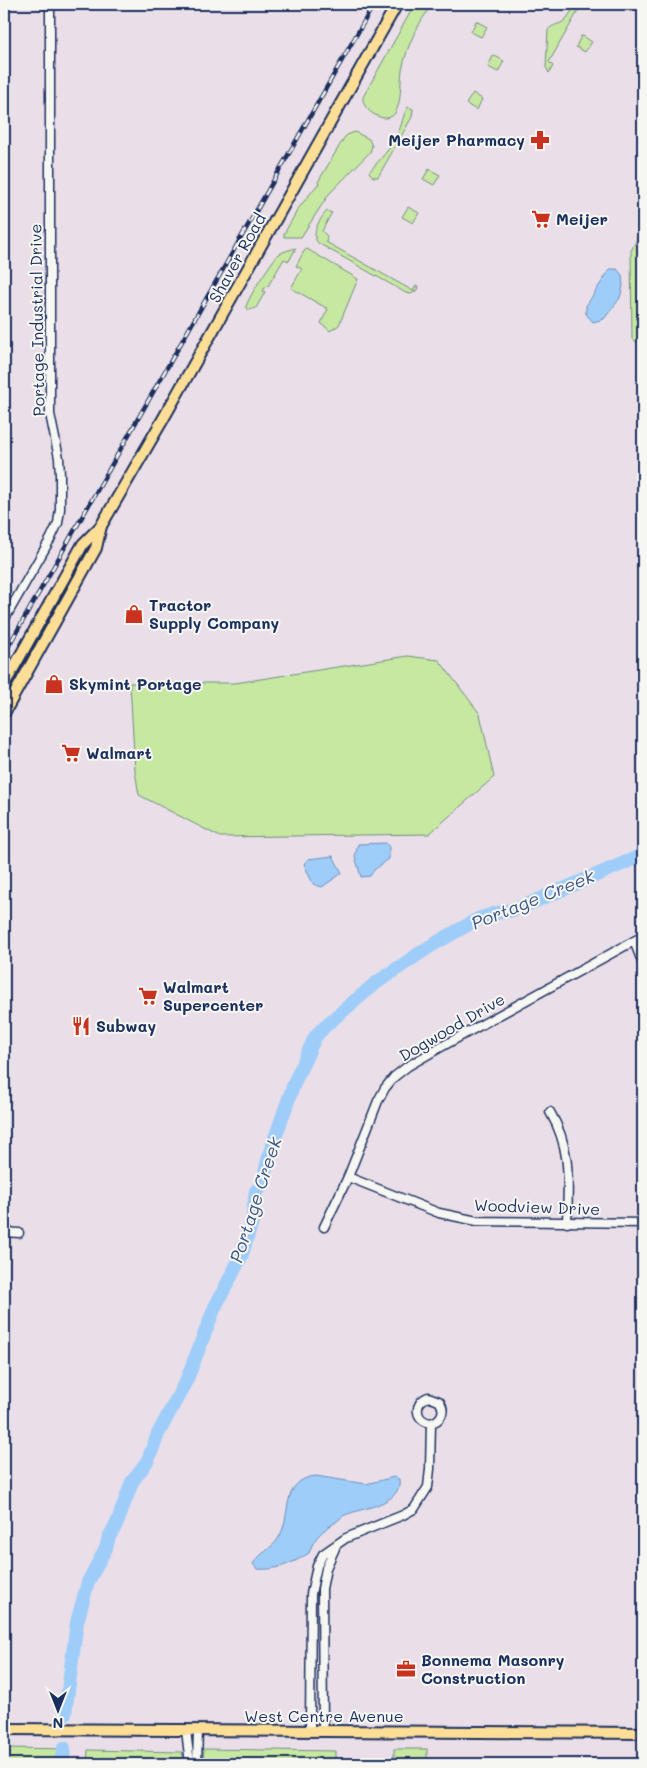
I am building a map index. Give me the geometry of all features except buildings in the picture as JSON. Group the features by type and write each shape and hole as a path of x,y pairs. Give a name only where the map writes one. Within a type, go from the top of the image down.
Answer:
{"main road":[{"name":"Shaver Road","path":"4,685 84,544 101,526 162,422 397,4"},
{"name":"Shaver Road","path":"4,713 96,548 101,526"},
{"name":"West Centre Avenue","path":"4,1729 643,1733"}],"street":[{"name":"Portage Industrial Drive","path":"4,620 51,538 58,522 60,509 59,458 50,414 50,4"},
{"name":"Dogwood Drive","path":"324,1226 348,1177 378,1101 394,1077 408,1066 440,1047 643,936"},
{"path":"634,941 643,964"},
{"path":"550,1112 559,1128 567,1156 567,1223"},
{"name":"Woodview Drive","path":"348,1177 439,1213 460,1218 493,1222 643,1223"},
{"path":"4,1232 18,1233"},
{"path":"310,1731 311,1599 316,1566 323,1554 346,1538 404,1515 414,1509 428,1487 431,1423"},
{"path":"323,1731 322,1599 324,1573 336,1546"},
{"path":"311,1599 322,1599"},
{"path":"310,1653 322,1653"},
{"path":"186,1730 190,1764"},
{"path":"198,1730 198,1764"}],"green space":[{"path":"415,4 433,4 417,27 407,52 402,70 400,98 397,109 391,117 381,117 370,112 363,102 363,97"},
{"path":"576,4 582,4 549,62 553,66 549,73 546,67 548,30 563,22"},
{"path":"476,21 487,27 481,37 471,32"},
{"path":"581,36 592,42 585,52 576,47"},
{"path":"493,56 504,61 498,72 488,67"},
{"path":"473,93 482,99 477,110 466,104"},
{"path":"408,107 413,109 412,117 378,177 373,177 369,172 392,144"},
{"path":"355,132 369,139 372,146 370,152 329,194 301,237 284,237 298,209 319,184 318,182 344,138"},
{"path":"429,169 440,175 434,185 423,179"},
{"path":"408,207 419,213 413,223 402,217"},
{"path":"327,211 332,213 322,231 327,236 326,242 413,291 418,286 417,290 411,294 406,293 318,243 315,231"},
{"path":"643,227 643,346 632,339 631,251"},
{"path":"296,248 289,261 284,259 268,286 266,286 263,291 265,292 256,308 249,310 246,308 254,290 275,258 282,253"},
{"path":"307,249 358,279 339,325 330,331 321,323 328,309 291,288 302,269 296,266"},
{"path":"408,656 439,660 480,714 494,777 429,834 220,837 139,795 135,771 130,683 235,683"},
{"path":"5,1748 70,1749 69,1764 4,1764"},
{"path":"204,1749 335,1751 335,1764 203,1764"},
{"path":"394,1749 427,1749 427,1764 394,1764"},
{"path":"88,1750 182,1752 183,1764 87,1764"}],"water":[{"path":"610,269 617,269 622,275 623,286 620,298 604,319 593,322 586,314 586,306"},
{"path":"386,843 389,847 389,859 374,870 370,876 361,877 355,856 358,844"},
{"path":"333,856 342,873 322,887 313,884 304,864 308,859"},
{"path":"316,1476 366,1484 394,1477 399,1479 399,1487 388,1500 343,1516 319,1535 309,1553 303,1557 277,1567 257,1569 253,1564 278,1539 285,1520 289,1500 297,1484 304,1479"}],"waterway":[{"name":"Portage Creek","path":"65,1714 77,1622 88,1582 106,1548 132,1482 148,1460 158,1434 187,1379 215,1307 241,1257 252,1222 256,1191 262,1185 270,1152 295,1081 315,1037 325,1026 376,983 429,947 478,919 517,909 643,855"},
{"name":"Portage Creek","path":"58,1764 63,1755 64,1748"}],"railway":[{"path":"4,654 374,4"}],"place":[{"name":"Meijer Pharmacy","path":"540,140"},
{"name":"Meijer","path":"541,219"},
{"name":"Tractor Supply Company","path":"134,614"},
{"name":"Skymint Portage","path":"54,684"},
{"name":"Walmart","path":"71,753"},
{"name":"Walmart Supercenter","path":"148,996"},
{"name":"Subway","path":"81,1026"},
{"name":"Bonnema Masonry Construction","path":"406,1669"}]}
